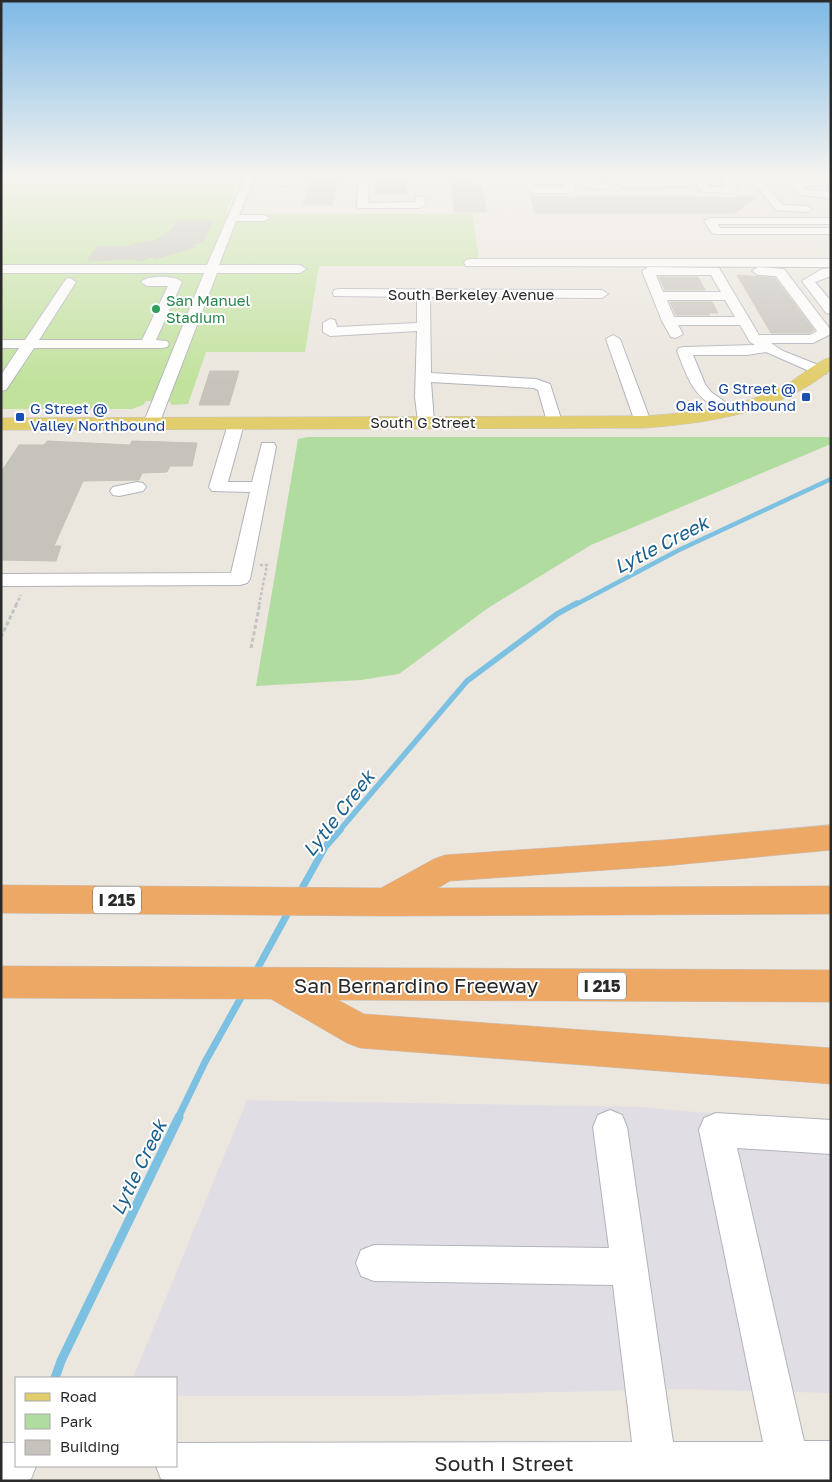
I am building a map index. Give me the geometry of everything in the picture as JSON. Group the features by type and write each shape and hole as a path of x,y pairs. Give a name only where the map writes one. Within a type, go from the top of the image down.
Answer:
{"highway":[{"path":"386,902 445,868 664,853 831,837"},
{"name":"I 215","path":"1,899 386,902 831,900"},
{"name":"San Bernardino Freeway","path":"1,982 831,986"},
{"path":"276,984 360,1031 831,1066"}],"main road":[{"name":"South G Street","path":"1,424 643,422 692,418 730,411 763,402 793,389 826,366"}],"street":[{"path":"151,424 222,244"},
{"path":"724,244 728,251 778,252 828,266"},
{"path":"470,263 778,252 816,244"},
{"path":"810,248 828,266"},
{"path":"828,266 826,272 808,281 831,310"},
{"path":"1,269 300,269"},
{"path":"715,270 744,321 761,343 797,362 826,366"},
{"path":"684,352 739,352 761,343 813,339 825,332 780,272 715,270 648,271 669,321 702,390 706,395 730,411"},
{"path":"1,387 75,282 50,282"},
{"path":"138,282 208,282"},
{"path":"147,344 176,282"},
{"name":"South Berkeley Avenue","path":"339,293 602,294"},
{"path":"424,293 423,397 426,422"},
{"path":"658,296 728,293"},
{"path":"669,321 744,321"},
{"path":"330,323 330,332 423,327"},
{"path":"613,339 643,422"},
{"path":"1,344 183,344"},
{"path":"424,377 536,384 545,387 554,422"},
{"path":"236,424 218,487 260,487"},
{"path":"1,580 240,579 268,447"},
{"path":"119,490 137,487"},
{"path":"610,1127 656,1472"},
{"path":"788,1463 716,1130 831,1136"},
{"path":"374,1264 629,1267"},
{"name":"South I Street","path":"178,1464 244,1473 729,1472 788,1463 830,1465"},
{"path":"1,1464 15,1464"}],"path":[{"path":"1,637 28,580"}],"shaded area":[{"path":"247,1100 639,1107 831,1124 831,1393 676,1389 402,1396 178,1396 178,1377 133,1377"}],"green space":[{"name":"San Manuel Stadium","path":"1,244 477,244 480,266 319,266 305,352 206,352 188,404 172,405 169,401 146,401 143,405 132,409 1,409"},
{"path":"308,437 831,437 831,444 591,545 488,608 399,674 361,680 256,686 298,439"}],"building":[{"path":"136,244 194,244 191,245 195,247 156,259 152,257 139,261 134,259 87,261 97,247 123,247"},
{"path":"737,275 775,278 814,330 810,333 771,333"},
{"path":"659,277 698,277 705,290 665,290"},
{"path":"670,302 712,302 718,313 709,313 710,315 676,315"},
{"path":"210,371 239,371 229,405 199,405"},
{"path":"47,441 130,445 132,441 197,443 192,466 170,466 167,472 142,473 139,480 83,481 54,546 61,546 56,561 1,560 1,472 19,445 44,445"}],"waterway":[{"name":"Lytle Creek","path":"575,605 679,550 831,479"},
{"name":"Lytle Creek","path":"339,831 467,681 557,614 577,603"},
{"name":"Lytle Creek","path":"300,892 325,847 340,830"},
{"name":"Lytle Creek","path":"255,973 290,909"},
{"name":"Lytle Creek","path":"178,1118 205,1062 243,994"},
{"name":"Lytle Creek","path":"55,1377 61,1361 179,1117"}],"place":[{"name":"San Manuel Stadium","path":"156,309"},
{"name":"G Street @ Oak Southbound","path":"806,397"},
{"name":"G Street @ Valley Northbound","path":"20,417"}]}
